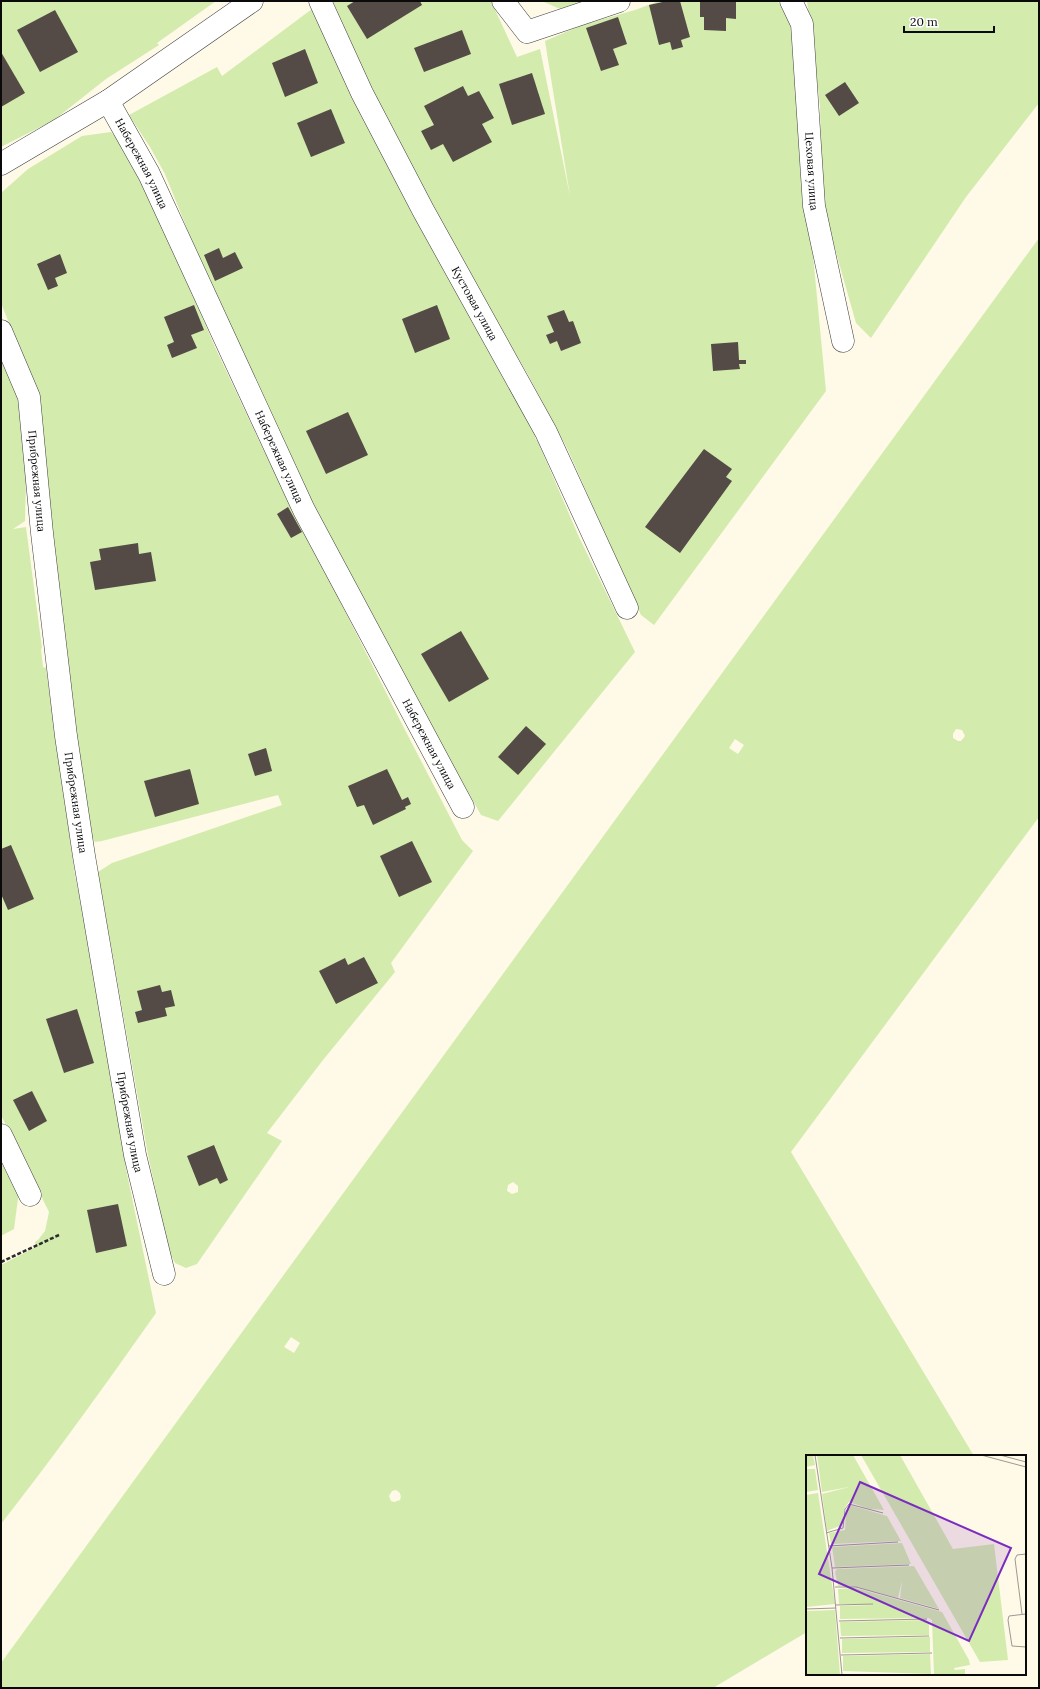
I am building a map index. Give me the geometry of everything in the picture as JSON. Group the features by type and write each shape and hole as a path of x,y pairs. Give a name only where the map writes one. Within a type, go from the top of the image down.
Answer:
{"lane":[{"path":"1,164 108,100 252,1"},
{"name":"Кустовая улица","path":"320,1 362,93 423,210 546,432 627,608"},
{"path":"503,1 527,32 619,1"},
{"name":"Цеховая улица","path":"791,1 802,24 814,206 842,342"},
{"name":"Набережная улица","path":"108,100 150,174 304,510 463,807"},
{"name":"Прибрежная улица","path":"1,331 29,397 42,533 66,736 84,856 135,1155 164,1274"},
{"path":"1,1135 30,1195"}],"path":[{"path":"1,1262 59,1235"}],"green space":[{"path":"1,1 216,1 157,43 159,45 106,79 54,120 1,147"},
{"path":"333,1 491,1 517,57 540,49 570,196 545,41 582,25 635,10 659,1 776,1 784,6 791,26 826,391 654,625 641,615 568,450 527,373 461,261 355,57"},
{"path":"542,1 594,1 560,9"},
{"path":"807,1 1039,1 1039,103 966,197 871,338 856,323 822,203 820,105"},
{"path":"312,9 536,436 535,438 579,537 635,652 498,821 481,815 391,655 393,653 330,536 325,533 190,236 165,174 150,147 129,115 217,67 222,76"},
{"path":"111,132 122,144 174,249 173,250 215,347 260,443 462,840 473,851 391,963 395,972 323,1060 267,1133 282,1141 197,1264 186,1268 175,1263 169,1251 148,1155 98,872 112,863 282,805 278,795 102,841 95,842 92,837 69,690 35,388 1,303 1,193 28,169 82,136"},
{"path":"1039,238 1039,817 791,1152 973,1455 806,1455 806,1633 713,1688 1,1688 1,1663","holes":["956,729 962,730 965,736 961,741 953,738 953,734","735,739 744,745 738,754 729,748","513,1182 518,1186 518,1192 512,1194 507,1191 508,1185","291,1337 300,1343 294,1353 284,1347","396,1490 400,1493 400,1500 394,1502 391,1501 389,1496 392,1491"]},
{"path":"1,357 19,393 27,441 25,521 13,529 26,527 42,648 43,667 46,668 75,875 98,987 126,1169 156,1313 80,1419 1,1524 1,1265 36,1247 35,1242 45,1231 49,1212 1,1115"},
{"path":"1,1152 19,1191 14,1229 1,1236"}],"building":[{"path":"355,1 420,1 422,5 367,39 347,6"},
{"path":"667,1 680,1 690,37 681,40 683,47 672,50 670,42 659,45 649,5"},
{"path":"700,1 736,1 736,19 726,18 726,31 704,30 704,17 700,17"},
{"path":"55,10 78,52 40,72 17,30"},
{"path":"618,17 627,44 613,49 619,65 601,71 586,28"},
{"path":"462,30 471,54 424,72 414,48"},
{"path":"305,49 318,83 285,97 272,63"},
{"path":"1,52 25,93 1,107"},
{"path":"532,73 545,114 512,125 499,84"},
{"path":"845,82 859,103 839,116 825,95"},
{"path":"463,86 468,96 479,91 494,118 482,124 492,142 453,162 443,144 431,150 421,131 434,125 424,106"},
{"path":"331,109 345,143 311,157 297,123"},
{"path":"219,248 223,258 235,252 243,268 215,281 204,255"},
{"path":"60,254 67,273 55,278 58,286 48,290 37,264"},
{"path":"194,305 204,330 191,335 197,348 172,358 167,345 174,342 164,317"},
{"path":"437,305 450,339 415,353 402,319"},
{"path":"564,310 569,322 573,321 581,343 561,351 557,341 550,344 546,335 554,332 547,316"},
{"path":"738,342 739,360 746,360 746,364 739,364 740,369 713,371 711,344"},
{"path":"348,412 368,455 326,474 306,431"},
{"path":"704,449 732,469 726,477 732,481 680,553 645,527"},
{"path":"288,507 302,532 291,538 277,514"},
{"path":"138,543 139,554 151,552 156,581 95,590 90,562 101,560 99,549"},
{"path":"461,631 489,679 449,702 421,654"},
{"path":"526,726 546,744 518,775 498,757"},
{"path":"266,748 272,771 255,776 248,754"},
{"path":"190,769 199,804 155,817 144,781"},
{"path":"387,769 402,800 408,797 411,804 405,807 406,809 373,825 364,805 357,807 348,786"},
{"path":"412,841 432,882 399,897 380,856"},
{"path":"11,845 34,899 8,910 1,894 1,849"},
{"path":"364,957 378,983 336,1004 319,971 345,958 348,965"},
{"path":"160,985 162,992 171,990 175,1006 165,1008 167,1016 138,1023 135,1012 142,1010 137,991"},
{"path":"77,1009 94,1063 64,1073 46,1019"},
{"path":"32,1091 47,1121 29,1131 13,1100"},
{"path":"214,1145 228,1180 220,1184 217,1178 199,1186 187,1156"},
{"path":"118,1204 127,1246 96,1253 87,1210"}]}
